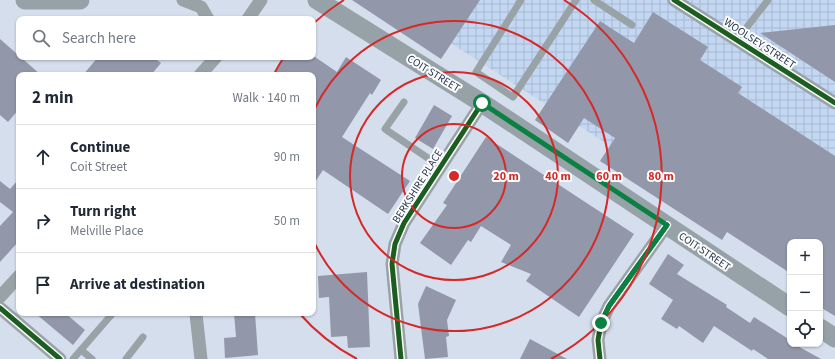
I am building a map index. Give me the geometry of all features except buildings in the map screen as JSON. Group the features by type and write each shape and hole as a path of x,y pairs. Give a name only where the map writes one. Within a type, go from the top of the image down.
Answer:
{"main road":[{"path":"25,0 80,0"},
{"name":"COIT STREET","path":"317,0 482,103 787,305"},
{"path":"823,330 835,338"}],"street":[{"path":"183,0 201,7 206,16"},
{"path":"250,16 261,0"},
{"name":"WOOLSEY STREET","path":"674,0 835,103"},
{"path":"202,72 207,60"},
{"path":"203,72 213,60"},
{"name":"BERKSHIRE PLACE","path":"401,359 392,264 395,244 404,223 482,103"},
{"path":"600,359 598,340 601,323 609,306 667,225"},
{"path":"0,297 16,279"},
{"path":"0,308 60,359"},
{"path":"196,316 201,359"}],"lane":[{"path":"521,0 476,72 513,97 576,0"},
{"path":"594,0 632,25"},
{"path":"737,40 768,0"},
{"path":"404,102 385,129 441,167"},
{"path":"73,359 110,316"},
{"path":"126,359 143,337"},
{"path":"81,350 92,359"}],"shaded area":[{"path":"384,0 835,0 835,291 823,252 823,239 787,239 787,260"}],"cycle path":[{"path":"674,0 835,103"},
{"path":"401,359 392,264 395,244 404,223 482,103"},
{"path":"600,359 598,340 601,323 609,306 667,225"},
{"path":"0,308 60,359"}],"route":[{"path":"482,103 667,225 609,306 601,323"}]}
